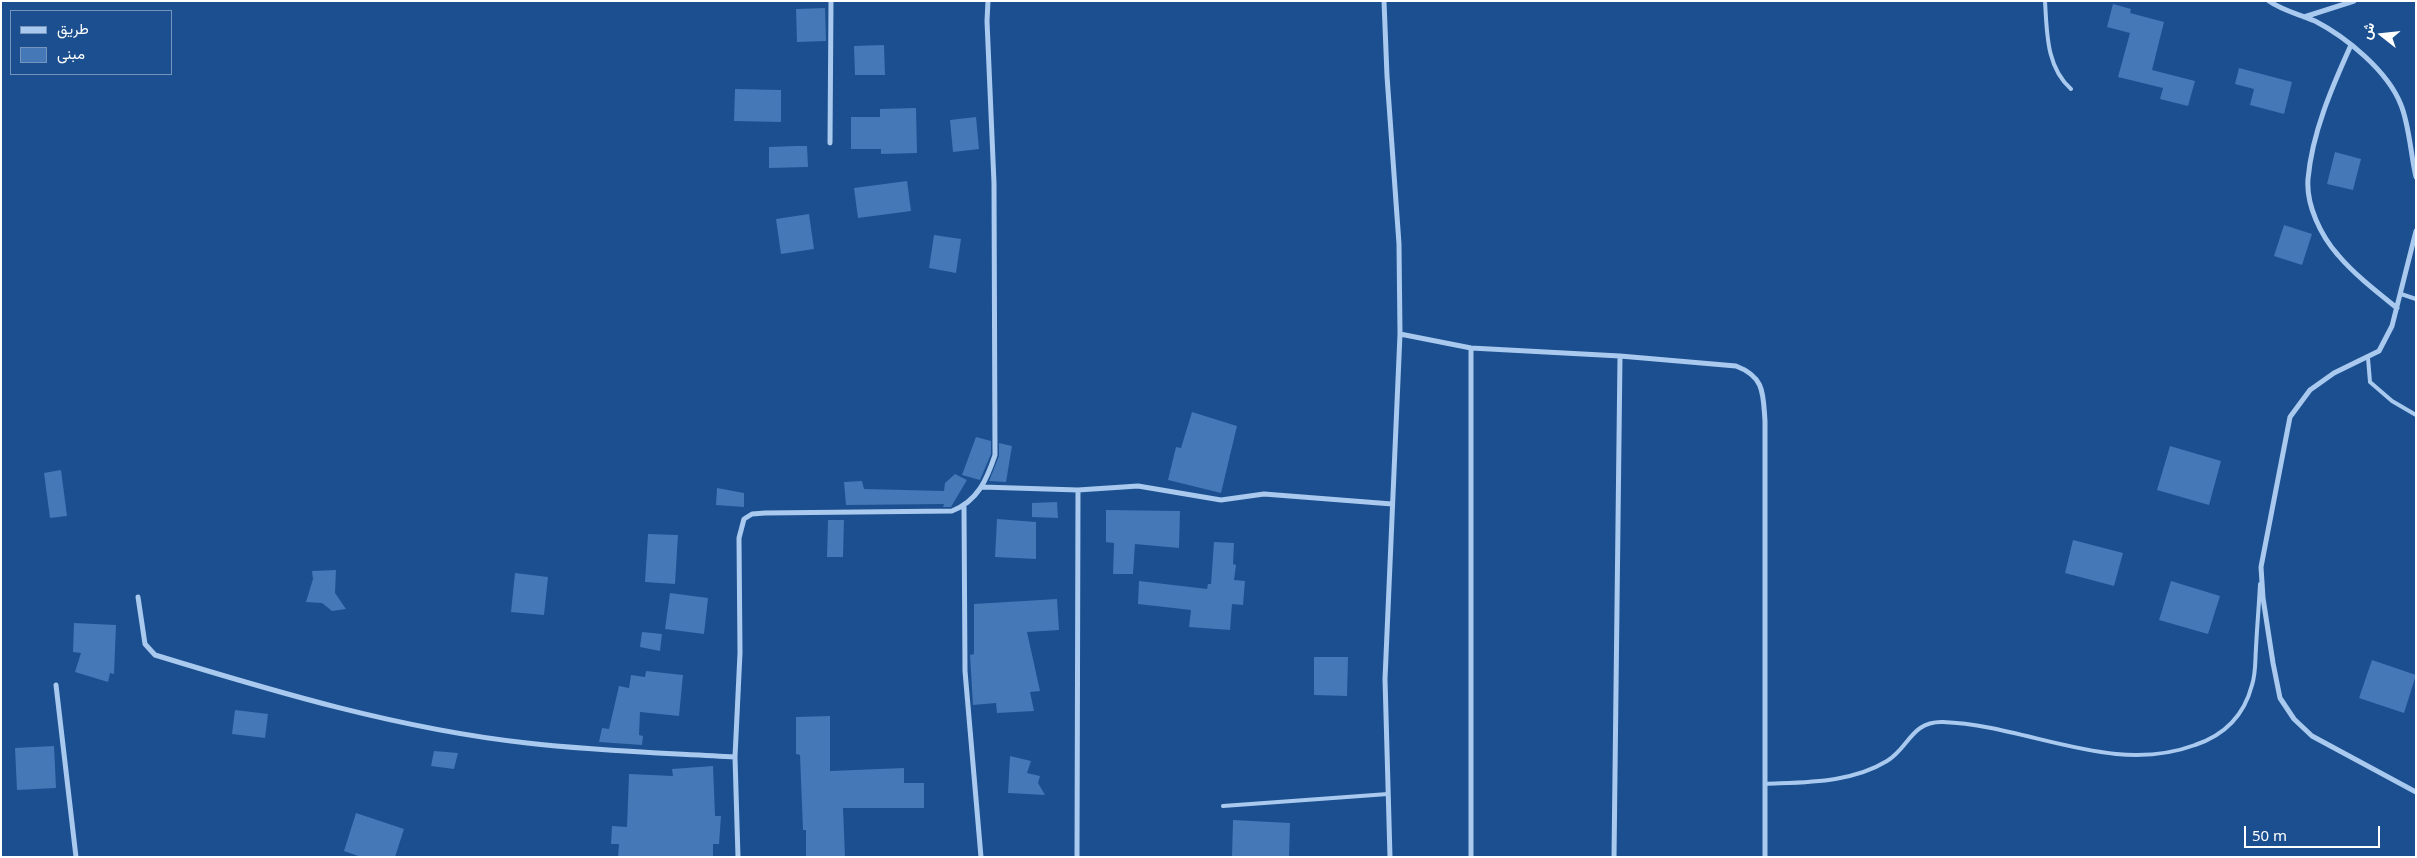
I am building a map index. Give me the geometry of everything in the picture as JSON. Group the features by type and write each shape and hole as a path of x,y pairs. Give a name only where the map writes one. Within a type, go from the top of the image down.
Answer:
{"street":[{"path":"830,143 831,1"},
{"path":"738,857 735,757 740,653 739,538 744,519 752,514 936,513 952,511 964,507 982,487 995,455 994,183 987,21 988,1"},
{"path":"1384,1 1386,76 1399,244 1400,334 1385,679 1390,857"},
{"path":"2269,1 2285,11 2314,21 2351,45 2381,72 2401,105 2416,177"},
{"path":"2304,18 2354,1"},
{"path":"2351,45 2338,74 2315,138 2308,180 2311,205 2322,233 2337,255 2362,280 2397,308"},
{"path":"2416,231 2401,294 2386,341 2379,351 2334,373 2310,390 2290,417 2261,567 2262,598 2280,698 2294,719 2312,736 2416,792"},
{"path":"1400,334 1472,348 1620,356 1736,366 1753,375 1760,383 1765,421 1765,857"},
{"path":"1471,857 1472,348"},
{"path":"1614,857 1620,356"},
{"path":"982,487 1078,490 1138,486 1221,500 1264,494 1392,504"},
{"path":"1077,857 1078,490"},
{"path":"964,507 965,671 981,857"},
{"path":"138,597 144,644 148,651 155,655 270,690 441,730 527,743 735,757"},
{"path":"56,685 76,857"}],"lane":[{"path":"2045,1 2047,40 2056,74 2070,89"},
{"path":"2401,294 2416,300"},
{"path":"2368,358 2370,382 2392,401 2416,415"},
{"path":"1765,784 1826,780 1869,770 1888,761 1919,727 1928,723 1942,722 1960,725 2104,753 2161,755 2210,740 2228,728 2237,718 2252,686 2255,670 2261,567"},
{"path":"1223,806 1388,794"}],"building":[{"path":"2113,4 2131,9 2130,13 2164,22 2152,70 2195,81 2188,106 2160,99 2163,88 2118,77 2130,33 2107,27"},
{"path":"825,8 826,41 797,42 796,9"},
{"path":"884,45 885,75 855,75 854,46"},
{"path":"2239,68 2292,82 2284,114 2250,105 2254,89 2235,84"},
{"path":"735,89 781,90 781,122 734,121"},
{"path":"916,108 917,153 881,154 881,149 851,149 851,117 880,117 880,109"},
{"path":"976,117 979,149 953,152 950,120"},
{"path":"807,146 808,167 769,168 769,147"},
{"path":"2335,152 2361,159 2353,190 2327,184"},
{"path":"907,181 911,211 858,218 854,188"},
{"path":"809,214 814,249 781,254 776,219"},
{"path":"2284,225 2312,234 2302,265 2274,256"},
{"path":"934,235 961,239 956,273 929,268"},
{"path":"1192,412 1237,426 1221,493 1168,480 1176,447 1181,448"},
{"path":"976,437 991,441 991,454 980,480 962,475"},
{"path":"999,443 1012,446 1006,482 989,481 999,456"},
{"path":"2170,446 2221,461 2209,505 2157,490"},
{"path":"61,470 67,516 50,518 44,473"},
{"path":"955,474 967,480 951,507 943,507 944,504 846,505 844,482 862,481 864,489 944,491 945,483"},
{"path":"717,488 744,493 744,507 716,505"},
{"path":"1057,502 1058,518 1032,517 1032,503"},
{"path":"1106,510 1180,511 1179,548 1135,544 1133,574 1113,574 1114,543 1106,542"},
{"path":"997,519 1036,522 1036,559 995,557"},
{"path":"828,520 844,520 843,557 827,557"},
{"path":"648,534 678,535 675,584 645,582"},
{"path":"2073,540 2123,553 2114,586 2065,573"},
{"path":"1214,542 1234,543 1233,564 1236,565 1234,580 1245,581 1243,605 1232,604 1230,630 1189,627 1191,610 1138,604 1139,581 1207,589 1208,584 1211,584"},
{"path":"336,570 335,593 346,609 332,611 322,603 306,602 313,579 312,571"},
{"path":"515,573 548,577 544,615 511,612"},
{"path":"2171,581 2220,596 2208,634 2159,620"},
{"path":"670,593 708,598 704,634 665,629"},
{"path":"1057,599 1059,630 1027,632 1040,691 1030,692 1034,711 997,713 996,703 973,705 970,655 974,654 974,604"},
{"path":"74,623 116,625 114,674 110,673 108,682 75,672 81,653 73,652"},
{"path":"642,632 662,634 660,651 640,647"},
{"path":"1314,657 1348,657 1347,696 1314,695"},
{"path":"2372,660 2416,675 2404,713 2359,698"},
{"path":"646,671 683,675 679,716 640,712 639,735 643,736 642,745 599,742 602,728 609,729 619,686 629,688 631,675 645,677"},
{"path":"235,710 268,714 265,738 232,734"},
{"path":"830,716 830,771 904,768 904,783 924,783 924,808 843,808 845,857 806,857 806,830 803,830 800,755 796,754 796,717"},
{"path":"54,746 56,788 17,790 15,748"},
{"path":"434,751 458,753 454,769 431,766"},
{"path":"1010,756 1031,761 1027,773 1040,776 1038,783 1045,795 1008,793"},
{"path":"713,766 715,816 721,816 719,844 713,844 713,857 618,857 619,844 611,844 612,826 627,827 629,774 673,776 672,769"},
{"path":"356,813 404,829 395,857 361,857 344,851"},
{"path":"1233,820 1290,823 1289,857 1232,857"}]}
